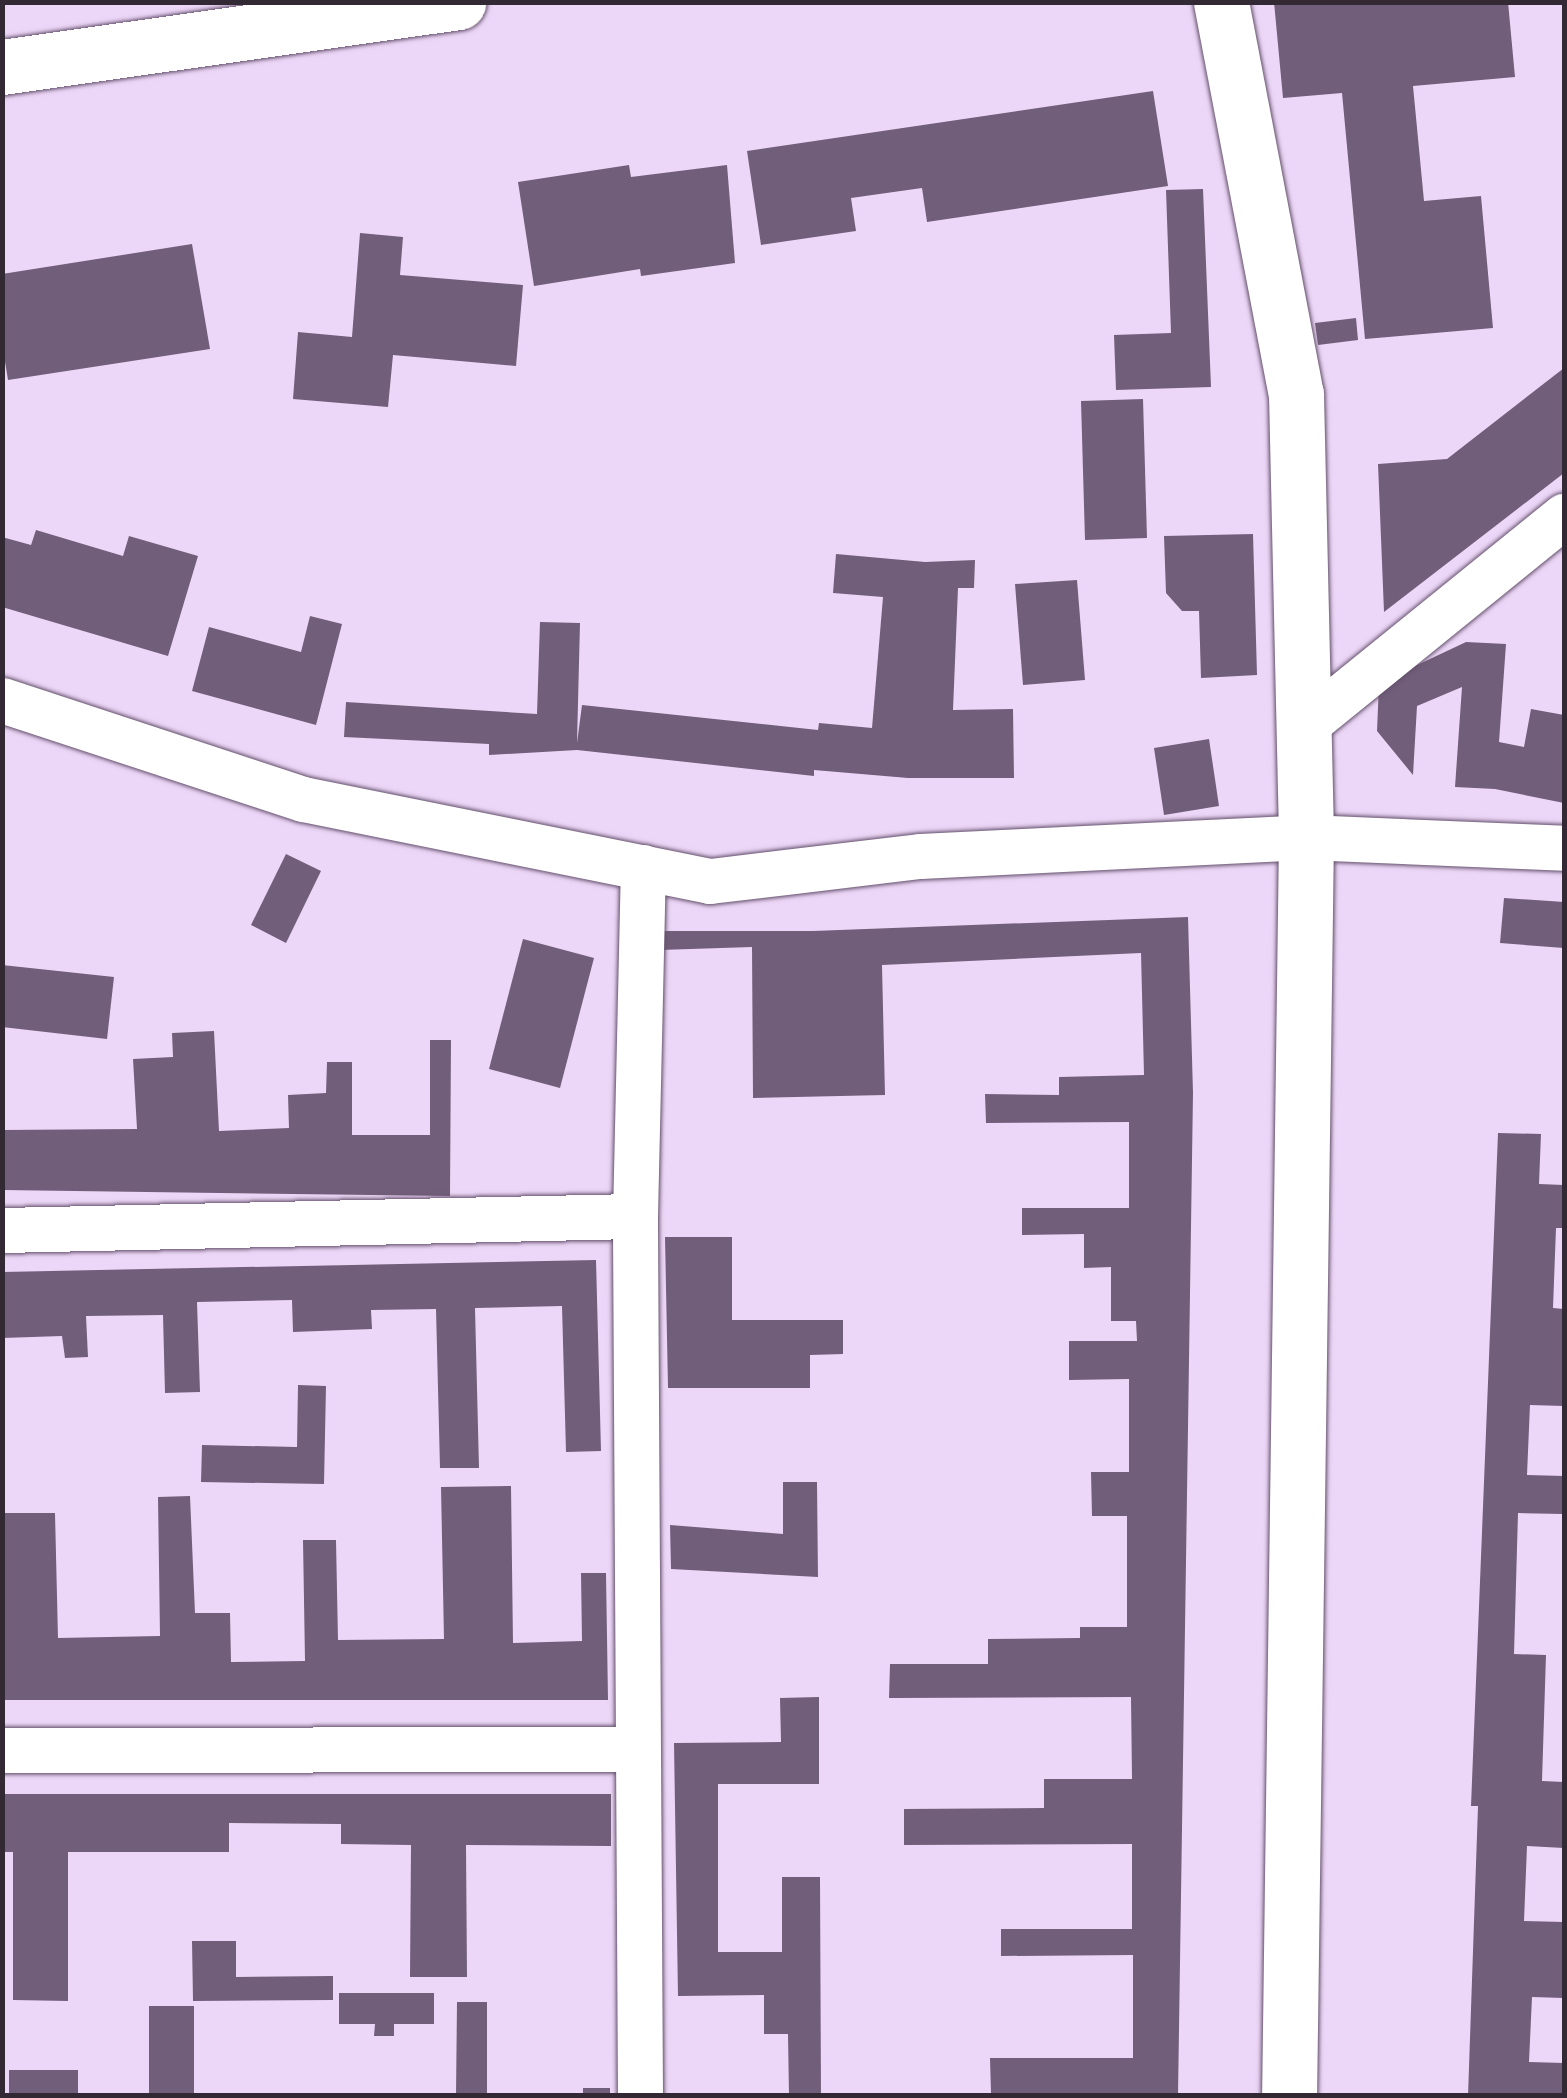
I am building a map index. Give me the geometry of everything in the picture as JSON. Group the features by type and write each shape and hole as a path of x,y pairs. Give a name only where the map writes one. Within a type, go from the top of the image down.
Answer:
{"street":[{"path":"2,67 458,2"},
{"path":"1221,2 1296,394 1306,837 1290,2096"},
{"path":"1303,726 1564,516"},
{"path":"2,700 303,800 710,881 920,856 1306,837 1564,848"},
{"path":"640,2096 635,1216 643,867"},
{"path":"2,1230 635,1216"},
{"path":"2,1750 638,1750"}],"building":[{"path":"1274,2 1508,2 1515,77 1413,86 1424,201 1481,196 1493,328 1365,339 1342,93 1283,98"},
{"path":"1153,91 1168,186 927,222 922,188 851,198 856,231 761,245 747,151"},
{"path":"629,165 631,177 727,165 735,263 641,276 640,269 534,286 518,182"},
{"path":"1203,189 1211,387 1116,390 1114,335 1171,333 1166,190"},
{"path":"360,233 403,237 400,275 523,285 516,366 393,355 388,407 293,399 298,332 352,337"},
{"path":"192,244 210,349 8,380 2,343 2,274"},
{"path":"1356,318 1358,340 1318,345 1315,323"},
{"path":"1564,368 1564,473 1384,612 1378,464 1447,459"},
{"path":"1143,399 1147,538 1085,540 1081,401"},
{"path":"36,530 123,556 129,536 198,556 168,656 2,607 2,537 31,545"},
{"path":"1253,534 1257,675 1201,678 1199,611 1182,611 1166,593 1164,536"},
{"path":"836,554 925,562 975,560 974,588 958,588 953,710 1013,709 1014,778 908,778 814,770 814,776 577,750 489,755 489,744 344,737 346,702 537,714 540,622 580,623 577,743 582,705 818,730 819,723 872,728 883,597 833,593"},
{"path":"1077,580 1085,680 1023,685 1015,584"},
{"path":"310,616 342,624 316,725 192,691 209,627 301,652"},
{"path":"1466,642 1506,644 1499,742 1524,747 1531,709 1564,715 1564,803 1495,789 1455,787 1462,687 1417,706 1413,775 1377,731 1379,683"},
{"path":"1209,739 1219,806 1164,815 1154,748"},
{"path":"286,854 321,871 286,943 251,925"},
{"path":"1504,898 1564,902 1564,948 1500,943"},
{"path":"1188,917 1193,1093 1178,2096 991,2093 990,2058 1133,2058 1133,1955 1001,1956 1001,1929 1132,1929 1132,1844 904,1845 904,1809 1044,1808 1044,1779 1132,1779 1131,1697 889,1698 890,1664 988,1664 988,1639 1080,1638 1080,1627 1127,1627 1127,1516 1092,1516 1091,1472 1129,1472 1129,1379 1069,1380 1069,1341 1137,1341 1136,1321 1111,1321 1111,1267 1084,1268 1084,1234 1022,1235 1022,1208 1129,1208 1129,1122 986,1123 985,1094 1059,1095 1059,1077 1144,1075 1141,953 882,965 885,1095 753,1098 752,947 660,950 660,931 813,931"},
{"path":"523,939 594,958 560,1088 489,1069"},
{"path":"2,965 114,977 107,1039 2,1027"},
{"path":"214,1031 219,1131 289,1128 288,1095 326,1093 327,1062 352,1062 352,1135 430,1135 430,1040 451,1040 450,1196 2,1190 2,1130 137,1129 133,1059 173,1057 172,1033"},
{"path":"1498,1133 1541,1134 1539,1184 1564,1185 1564,1228 1556,1228 1553,1308 1564,1309 1564,1406 1530,1405 1527,1475 1564,1476 1564,1514 1518,1513 1514,1654 1546,1655 1542,1781 1564,1782 1564,1848 1527,1846 1524,1921 1564,1922 1564,1998 1532,1997 1529,2062 1564,2063 1564,2096 1468,2096 1478,1806 1471,1806"},
{"path":"665,1237 732,1237 732,1320 843,1320 843,1354 810,1355 810,1388 668,1388"},
{"path":"596,1260 601,1451 566,1452 562,1306 475,1308 479,1468 440,1468 436,1309 371,1310 372,1329 293,1332 292,1300 197,1302 200,1392 165,1393 163,1315 86,1316 88,1357 65,1358 62,1336 2,1338 2,1272"},
{"path":"298,1385 326,1386 324,1484 201,1482 202,1445 297,1447"},
{"path":"783,1482 817,1482 818,1577 671,1569 670,1525 783,1534"},
{"path":"511,1486 513,1643 582,1641 581,1573 606,1573 608,1700 2,1700 2,1513 55,1513 58,1638 160,1636 158,1497 190,1496 195,1613 230,1613 231,1662 305,1661 303,1540 336,1540 338,1640 444,1639 441,1487"},
{"path":"819,1697 819,1784 718,1784 718,1952 782,1952 782,1877 820,1877 821,2096 789,2096 788,2034 764,2034 764,1995 678,1996 674,1743 781,1742 780,1698"},
{"path":"2,1794 611,1794 611,1846 466,1845 467,1977 410,1977 411,1845 341,1844 341,1824 229,1823 229,1852 68,1852 68,2001 13,2000 13,1852 2,1852"},
{"path":"192,1941 236,1941 236,1977 333,1976 333,2000 193,2001"},
{"path":"339,1993 434,1993 434,2024 394,2024 394,2036 374,2036 375,2024 339,2024"},
{"path":"457,2002 487,2002 487,2096 456,2096"},
{"path":"149,2006 194,2006 194,2096 149,2096"},
{"path":"9,2070 78,2070 78,2096 9,2096"},
{"path":"583,2088 610,2088 610,2096 583,2096"}]}
